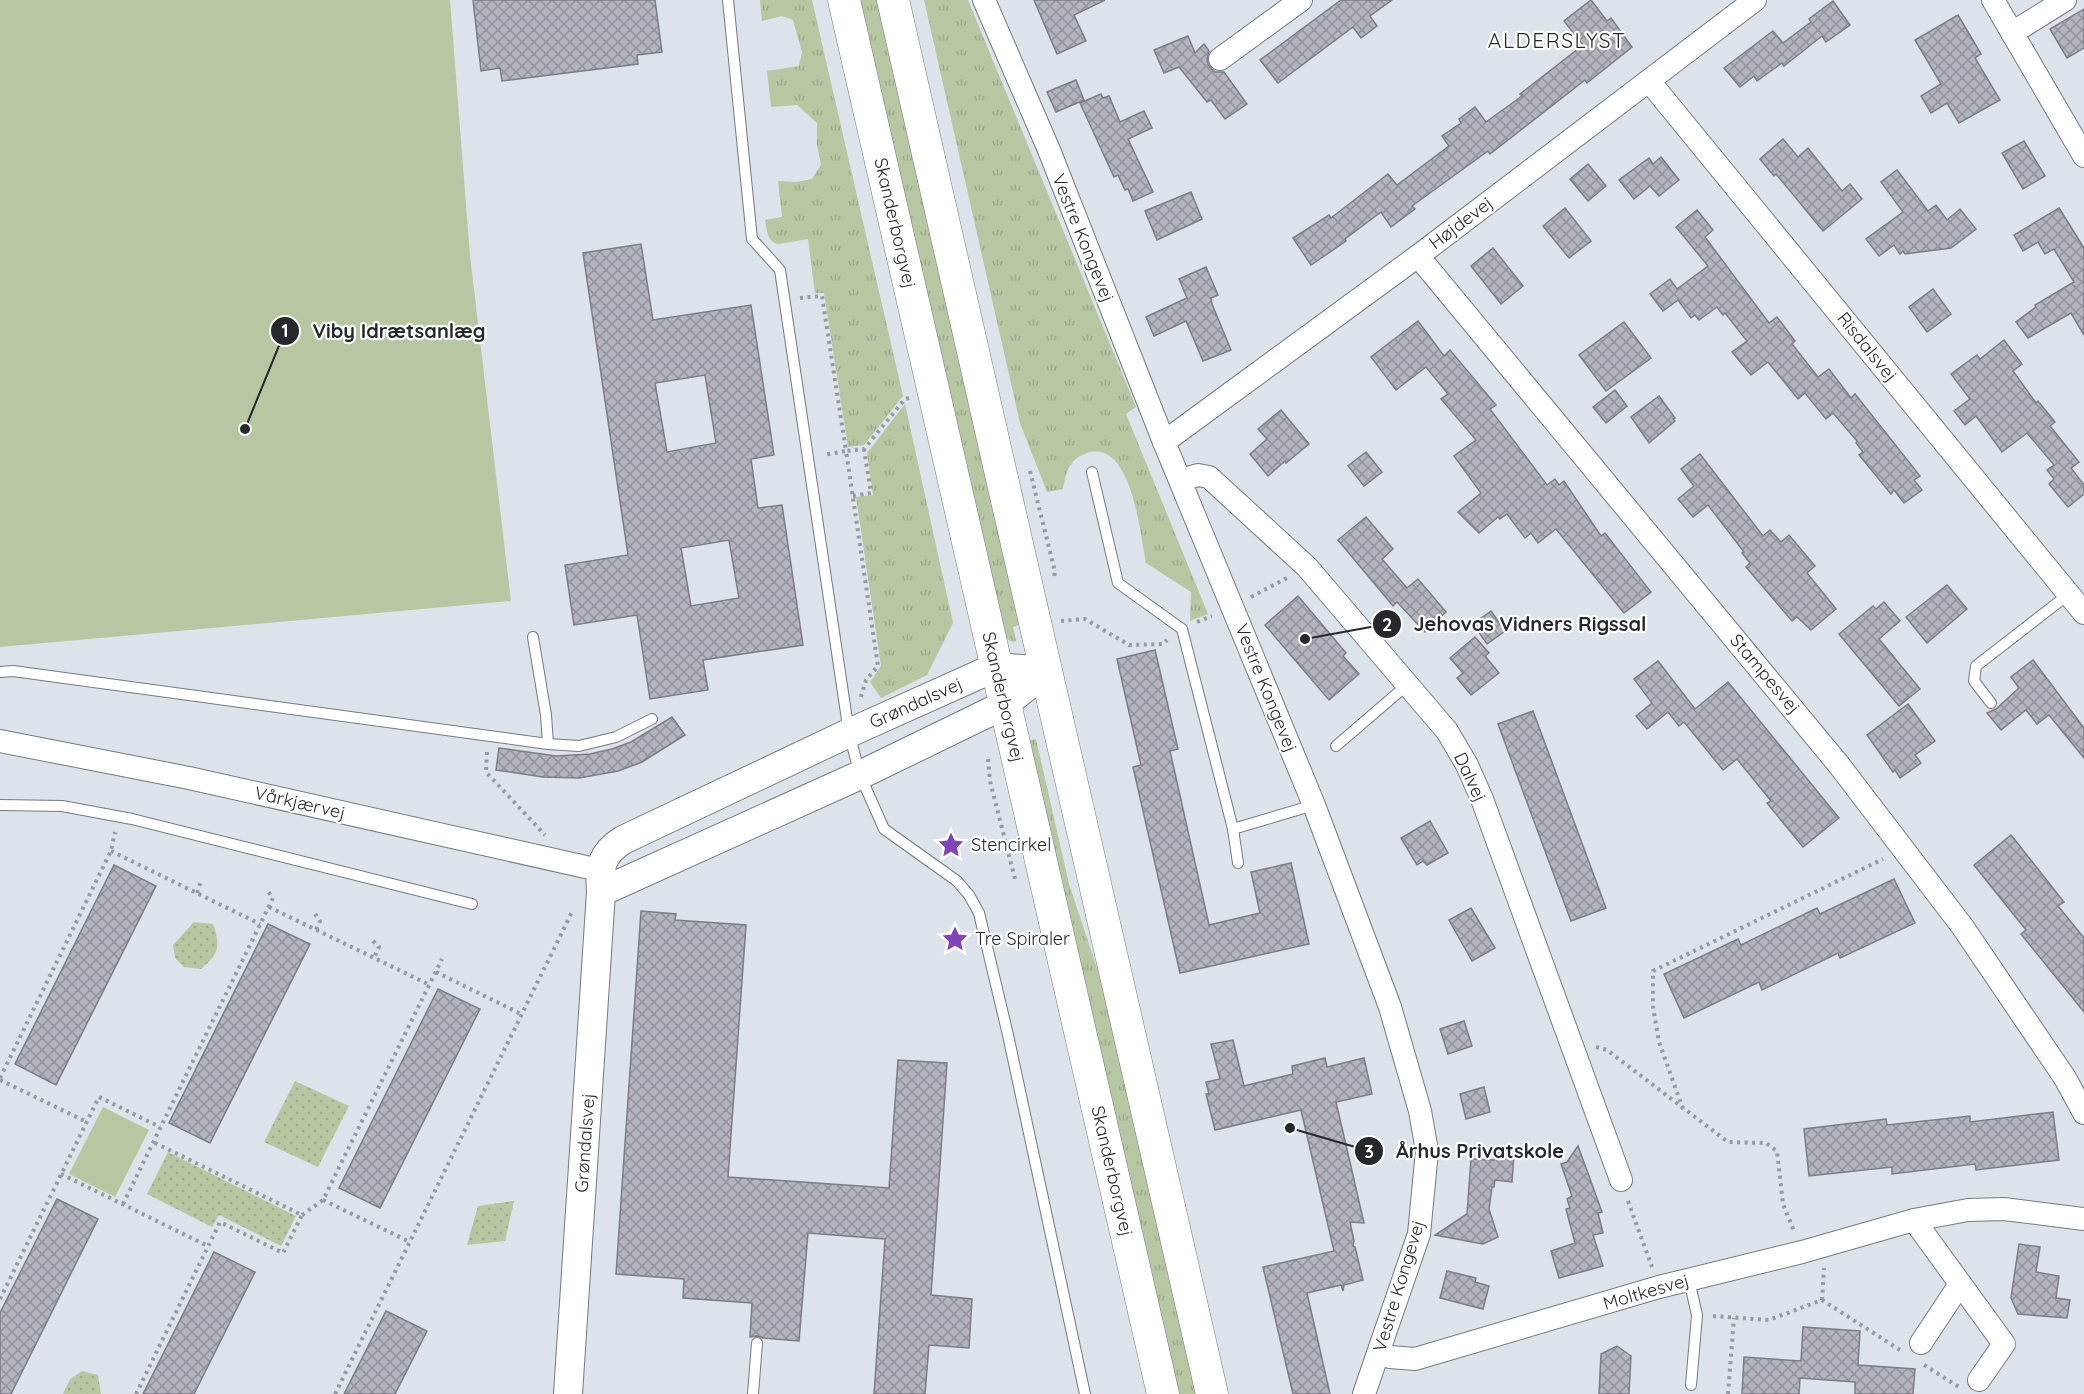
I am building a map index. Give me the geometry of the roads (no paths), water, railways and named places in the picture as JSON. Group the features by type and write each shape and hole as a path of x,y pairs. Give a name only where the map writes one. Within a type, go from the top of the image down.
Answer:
{"main road":[{"name":"Skanderborgvej","path":"844,0 1163,1394"},
{"path":"893,0 1008,512 1212,1394"}],"street":[{"name":"Vestre Kongevej","path":"984,0 1049,150 1164,442 1314,805 1390,1007 1420,1111 1427,1151 1419,1234 1364,1394"},
{"path":"1220,59 1300,0"},
{"name":"Højdevej","path":"1164,442 1418,256 1755,0"},
{"path":"1993,0 2082,147"},
{"path":"2012,33 2065,0"},
{"name":"Risdalsvej","path":"1649,81 2084,613"},
{"name":"Stampesvej","path":"1418,256 1839,765 1968,936 2065,1078 2084,1113"},
{"name":"Dalvej","path":"1180,480 1198,475 1209,477 1307,567 1447,731 1467,765 1486,810 1621,1180"},
{"name":"Grøndalsvej","path":"568,1394 600,881 606,855 614,845 623,840 849,733 996,667 1046,671"},
{"path":"600,881 860,775 1004,705 1046,671"},
{"name":"Vårkjærvej","path":"0,741 189,778 600,881"},
{"name":"Moltkesvej","path":"1379,1353 1390,1357 1415,1359 1659,1287 1802,1252 1914,1220 1968,1210 2004,1209 2084,1219"},
{"path":"1914,1220 2004,1344 1969,1384"},
{"path":"1916,1353 1960,1284"}],"lane":[{"path":"728,0 752,239 780,270 849,733 860,775 884,829 957,881 979,912 1008,1035 1085,1394"},
{"path":"1092,472 1118,584 1182,629 1233,829 1238,863"},
{"path":"1991,703 1974,681 1976,666 2069,594"},
{"path":"533,637 546,715 548,744"},
{"path":"0,672 13,671 548,744 579,746 588,744 616,737 652,719"},
{"path":"1336,746 1407,684"},
{"path":"0,805 62,806 118,817 472,904"},
{"path":"1233,829 1314,805"},
{"path":"1689,1280 1697,1315 1690,1385"},
{"path":"753,1394 757,1343"}],"place":[{"name":"Viby Idrætsanlæg","path":"245,429"},
{"name":"Jehovas Vidners Rigssal","path":"1305,639"},
{"name":"Stencirkel","path":"951,845"},
{"name":"Tre Spiraler","path":"955,939"},
{"name":"Århus Privatskole","path":"1290,1128"}],"district":[{"name":"ALDERSLYST","path":"1557,41"}]}
